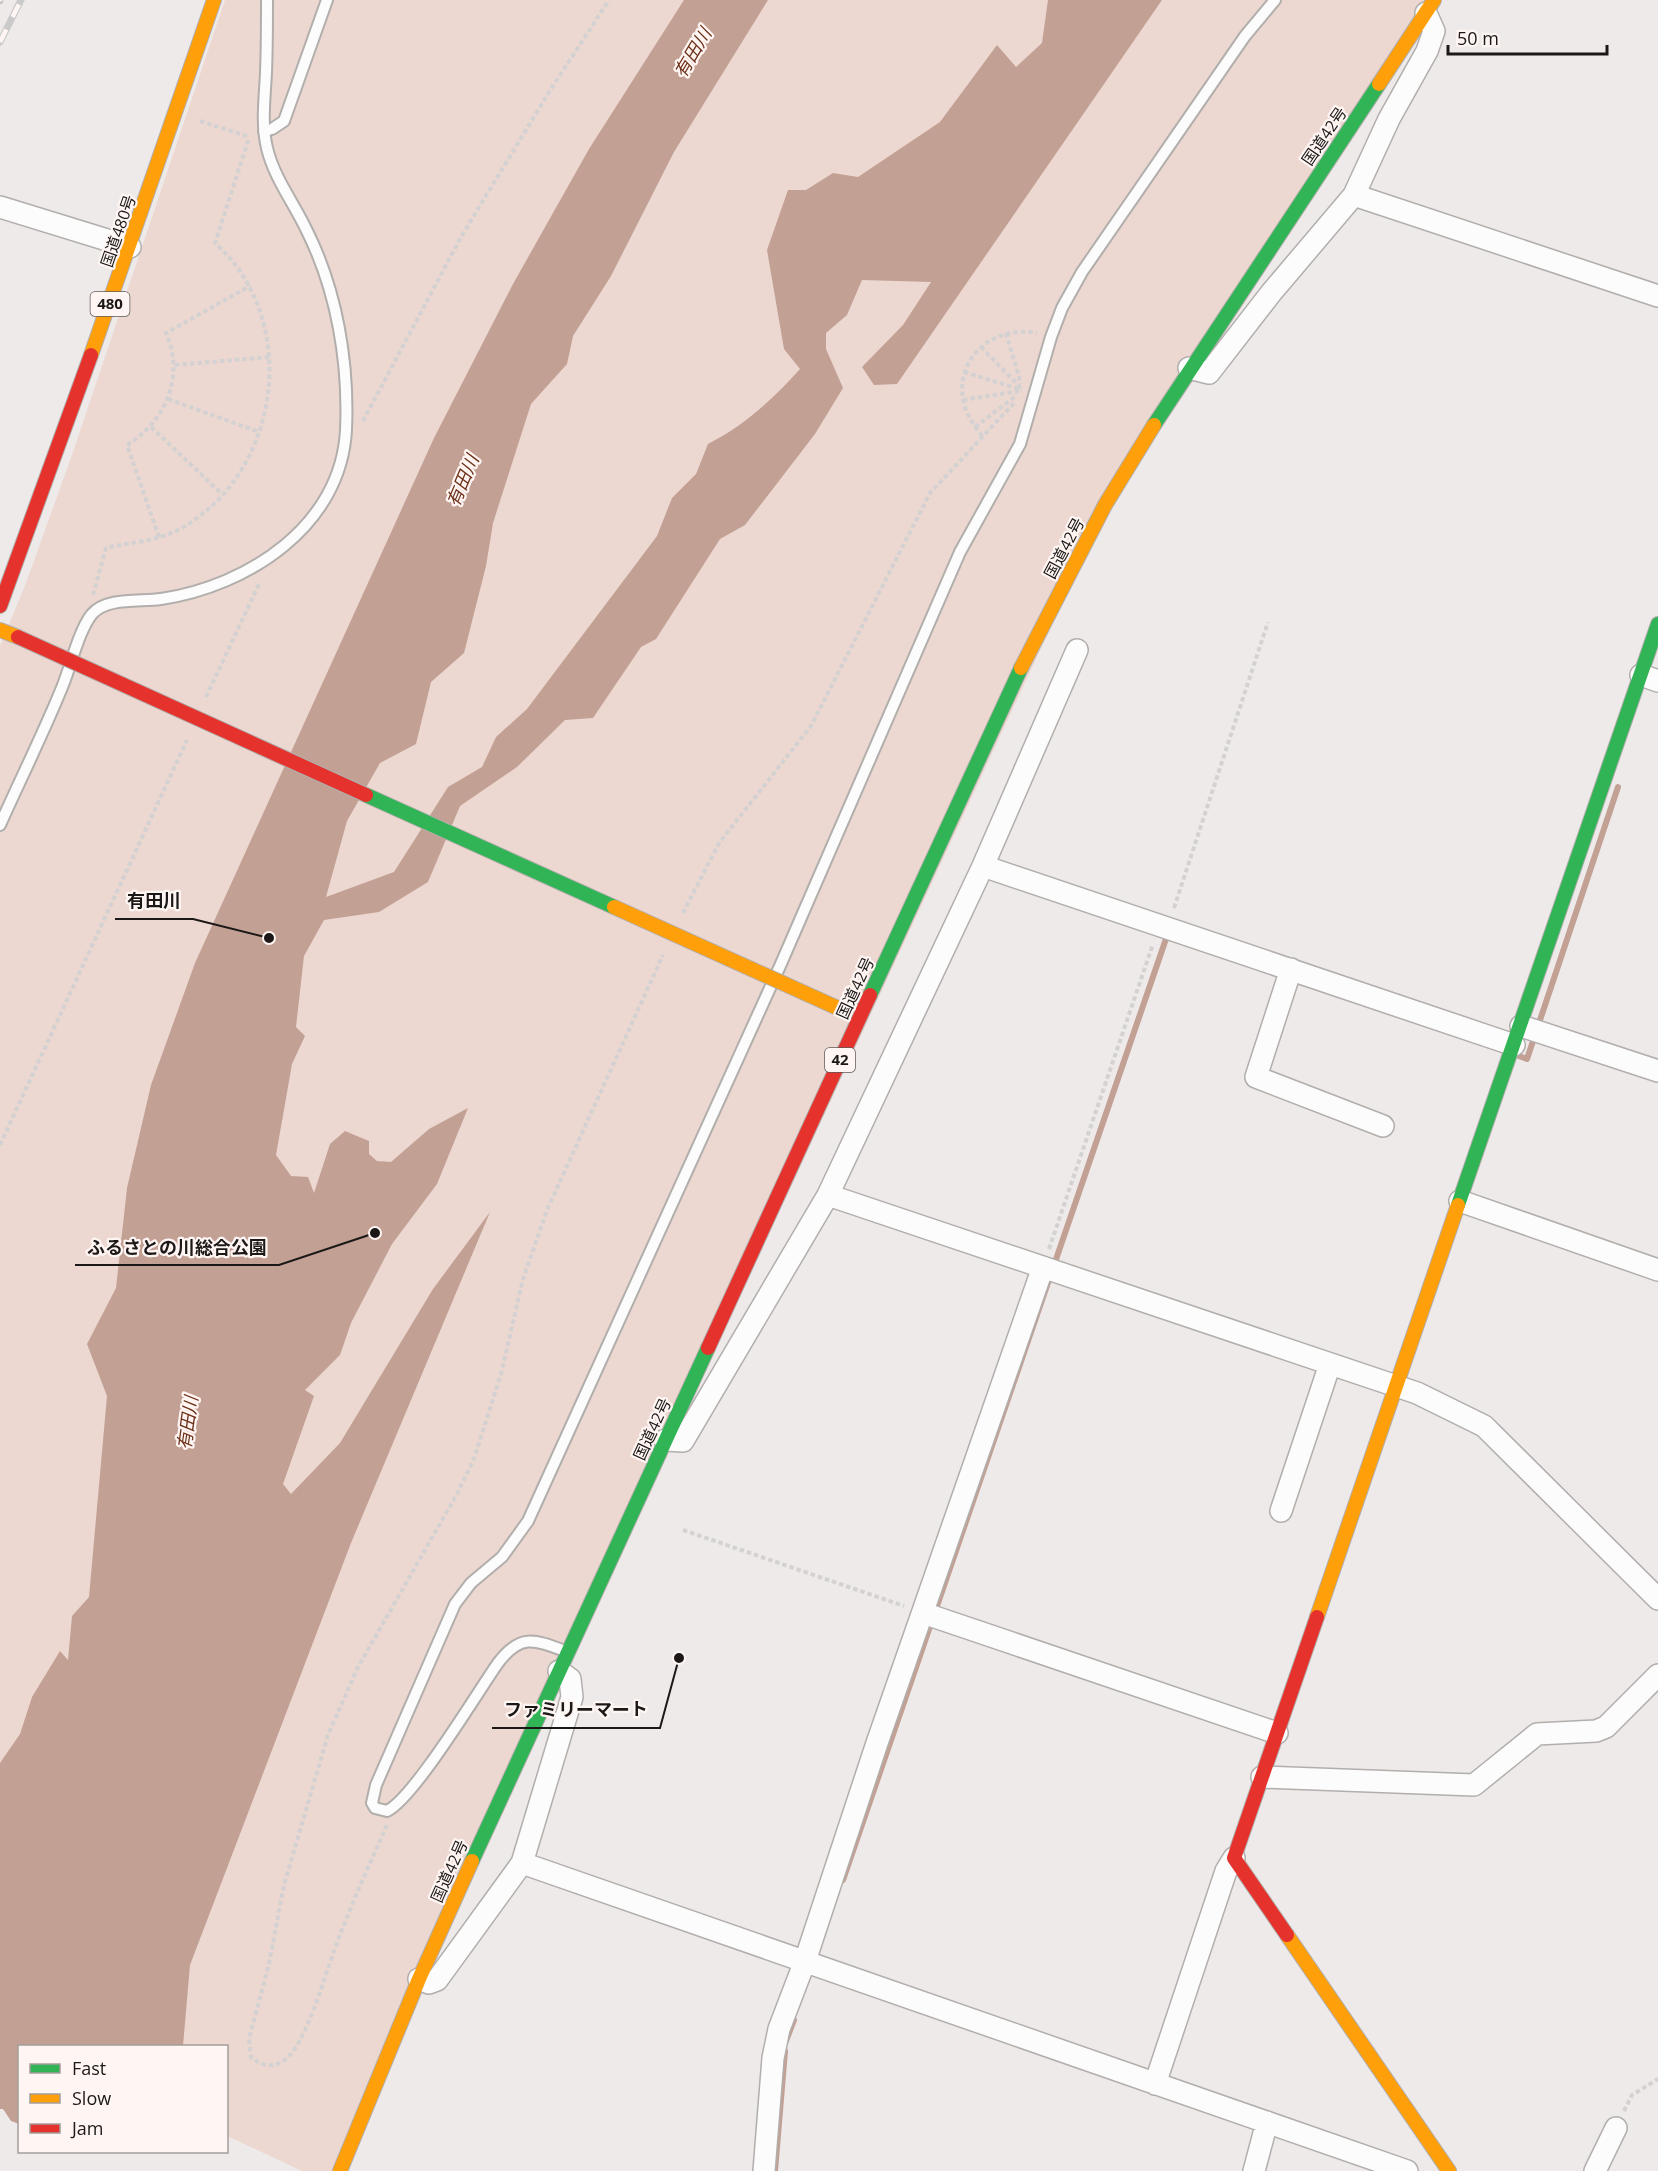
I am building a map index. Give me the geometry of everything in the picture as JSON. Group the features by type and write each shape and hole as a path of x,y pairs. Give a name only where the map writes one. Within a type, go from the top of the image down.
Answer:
{"main road":[{"name":"国道480号","path":"0,606 130,247 214,0"},
{"name":"国道42号","path":"340,2171 419,1979 563,1661 1027,655 1105,505 1189,369 1430,6"},
{"path":"1449,2171 1234,1858 1517,1036 1649,678 1658,624"},
{"path":"0,630 859,1018"}],"street":[{"path":"1189,369 1209,373 1271,293 1354,195 1389,119 1427,51 1434,31 1430,6"},
{"path":"1354,195 1658,296"},
{"path":"0,207 130,247"},
{"path":"665,1440 683,1441 828,1195 983,866 1077,650"},
{"path":"983,866 1292,969 1517,1036 1658,1071"},
{"path":"1292,969 1256,1077 1383,1126"},
{"path":"828,1195 1417,1393 1484,1426 1658,1599"},
{"path":"1460,1201 1658,1270"},
{"path":"764,2171 775,2044 1043,1267"},
{"path":"1281,1511 1330,1364"},
{"path":"923,1613 1277,1733"},
{"path":"419,1979 429,1983 437,1980 522,1863 572,1697 570,1679 563,1661"},
{"path":"1262,1777 1474,1785 1537,1734 1596,1731 1606,1727 1658,1675"},
{"path":"1155,2084 1226,1871 1234,1858"},
{"path":"522,1863 1407,2171"},
{"path":"1254,2171 1267,2122"},
{"path":"1595,2171 1616,2128"}],"lane":[{"path":"0,825 62,687 87,622 94,613 108,605 162,599 193,591 239,573 271,556 300,534 325,501 341,456 346,418 343,360 327,279 308,232 275,172 264,131 267,0"},
{"path":"264,131 284,121 327,0"},
{"path":"563,1661 534,1641 524,1641 508,1651 439,1750 398,1803 387,1811 380,1811 372,1803 372,1795 446,1621 463,1592 502,1557 528,1521 780,966 960,552 1020,444 1062,308 1082,272 1226,63 1275,0"}],"path":[{"path":"359,428 461,237 549,92 609,0"},
{"path":"196,120 250,137 264,131"},
{"path":"87,622 106,548 159,537 186,526 222,494 236,478 259,432 270,384 264,319 250,286 232,259 216,243 250,137"},
{"path":"159,537 127,445 151,426 168,399 175,365 166,333 250,286"},
{"path":"982,436 975,427 963,400 964,372 981,347 992,338 1005,333 1026,331 1051,338"},
{"path":"1005,333 1024,391"},
{"path":"981,347 1024,391"},
{"path":"175,365 269,357"},
{"path":"964,372 1024,391"},
{"path":"681,917 719,843 811,726 930,493 1040,376"},
{"path":"963,400 1024,391"},
{"path":"975,427 1024,391"},
{"path":"168,399 259,432"},
{"path":"151,426 222,494"},
{"path":"206,698 271,556"},
{"path":"1043,1267 1268,622"},
{"path":"0,1144 191,731"},
{"path":"398,1803 340,1934 300,2041 286,2059 276,2065 259,2063 251,2057 249,2040 269,1964 288,1869 328,1735 358,1667 471,1467 489,1419 523,1279 547,1210 576,1139 666,947"},
{"path":"683,1530 923,1613"},
{"path":"1616,2128 1632,2095 1658,2079"}],"shaded area":[{"path":"225,0 1427,0 1144,427 333,2171 302,2171 228,2136 228,2045 32,2045 0,2031 0,646 26,583 73,452"}],"water":[{"path":"684,0 768,0 674,152 611,276 573,336 567,364 531,404 493,523 486,566 464,653 431,682 416,744 380,763 347,821 326,897 394,872 448,787 482,767 496,737 527,709 657,536 672,498 696,474 708,444 758,411 800,369 784,349 767,250 788,190 806,190 833,173 858,177 940,122 997,45 1016,67 1042,43 1048,0 1162,0 897,384 874,385 862,367 903,325 931,282 862,280 847,315 826,333 826,349 843,388 815,434 745,525 720,539 656,639 641,647 593,718 565,720 517,767 460,806 428,882 379,912 324,920 304,956 296,1027 305,1036 292,1064 276,1155 291,1176 308,1177 314,1193 330,1144 345,1131 369,1141 369,1154 377,1161 391,1162 429,1129 468,1108 437,1184 392,1244 351,1323 340,1355 305,1390 314,1396 283,1484 291,1494 340,1443 433,1289 490,1212 351,1543 190,1965 183,2045 18,2045 18,2124 11,2121 3,2109 0,2109 0,1763 20,1734 32,1697 60,1651 68,1660 72,1616 89,1597 107,1396 87,1344 116,1288 127,1188 151,1085 195,963 434,438 513,284 589,149"}],"waterway":[{"path":"1519,1056 1527,1059 1618,787"},
{"path":"843,1880 1168,933"},
{"path":"786,2041 794,2020"},
{"path":"775,2171 785,2051"}],"railway":[{"path":"0,42 21,0"}],"traffic: fast":[{"path":"1154,425 1379,84"},
{"path":"1458,1205 1658,624"},
{"path":"870,995 1021,668"},
{"path":"366,795 614,907"},
{"path":"472,1861 708,1348"}],"traffic: slow":[{"path":"91,355 214,0"},
{"path":"1379,84 1434,0"},
{"path":"1021,668 1105,505 1154,425"},
{"path":"0,630 18,637"},
{"path":"614,907 840,1009"},
{"path":"1317,1617 1458,1205"},
{"path":"340,2171 419,1979 472,1861"},
{"path":"1287,1935 1449,2171"}],"traffic: jam":[{"path":"0,606 91,355"},
{"path":"18,637 366,795"},
{"path":"708,1348 870,995"},
{"path":"1287,1935 1234,1858 1317,1617"}],"place":[{"name":"有田川","path":"269,938"},
{"name":"ふるさとの川総合公園","path":"375,1233"},
{"name":"ファミリーマート","path":"679,1658"}]}
